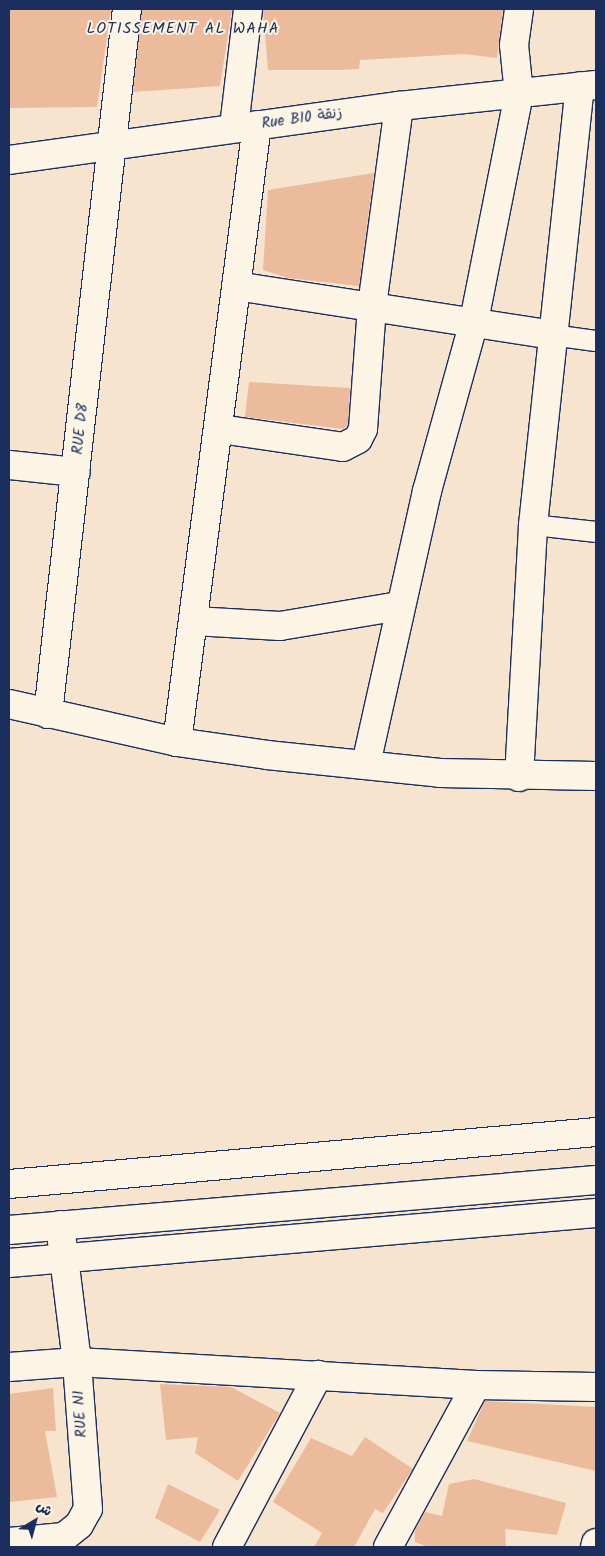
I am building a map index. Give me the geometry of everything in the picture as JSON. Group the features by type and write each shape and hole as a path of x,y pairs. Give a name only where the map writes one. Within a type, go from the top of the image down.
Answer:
{"street":[{"name":"RUE D8","path":"48,714 127,9"},
{"path":"177,742 220,429 236,286 246,126 248,9"},
{"path":"366,764 400,606 474,321 519,94 514,45 519,9"},
{"name":"Rue B10 زنقة","path":"9,160 112,144 399,106 588,86"},
{"path":"519,777 533,525 552,335 588,86"},
{"path":"220,429 352,445 362,429 372,306 399,106"},
{"path":"236,286 474,321 552,335 596,340"},
{"path":"9,465 76,472"},
{"path":"533,525 596,532"},
{"path":"194,621 280,626 400,606"},
{"path":"9,704 177,742 366,764 519,777 596,776"},
{"path":"9,1184 596,1132"},
{"path":"9,1230 596,1180"},
{"path":"9,1264 596,1213"},
{"name":"RUE N1","path":"9,1542 64,1537 86,1513 77,1362 60,1226"},
{"path":"9,1368 77,1362 476,1384 596,1387"},
{"path":"227,1547 318,1375"},
{"path":"388,1547 476,1384"},
{"path":"595,1547 596,1543"}],"building":[{"path":"9,9 111,9 97,107 9,108"},
{"path":"142,9 232,9 220,86 133,92"},
{"path":"263,9 503,9 497,58 464,54 360,60 359,69 268,70"},
{"path":"374,173 359,286 288,278 263,270 268,190"},
{"path":"249,382 350,388 348,425 343,429 245,417"},
{"path":"160,1384 231,1387 280,1413 238,1481 195,1453 198,1437 166,1440"},
{"path":"53,1388 56,1431 45,1431 57,1497 9,1502 9,1394"},
{"path":"485,1401 596,1407 596,1471 467,1441"},
{"path":"365,1437 413,1469 383,1513 375,1509 354,1547 314,1547 322,1533 273,1502 311,1438 352,1456"},
{"path":"474,1479 566,1503 557,1535 505,1529 506,1547 428,1547 415,1542 415,1531 425,1512 442,1516 449,1484"},
{"path":"168,1484 220,1510 200,1542 155,1518"}],"district":[{"name":"LOTISSEMENT AL WAHA","path":"183,29"}]}
